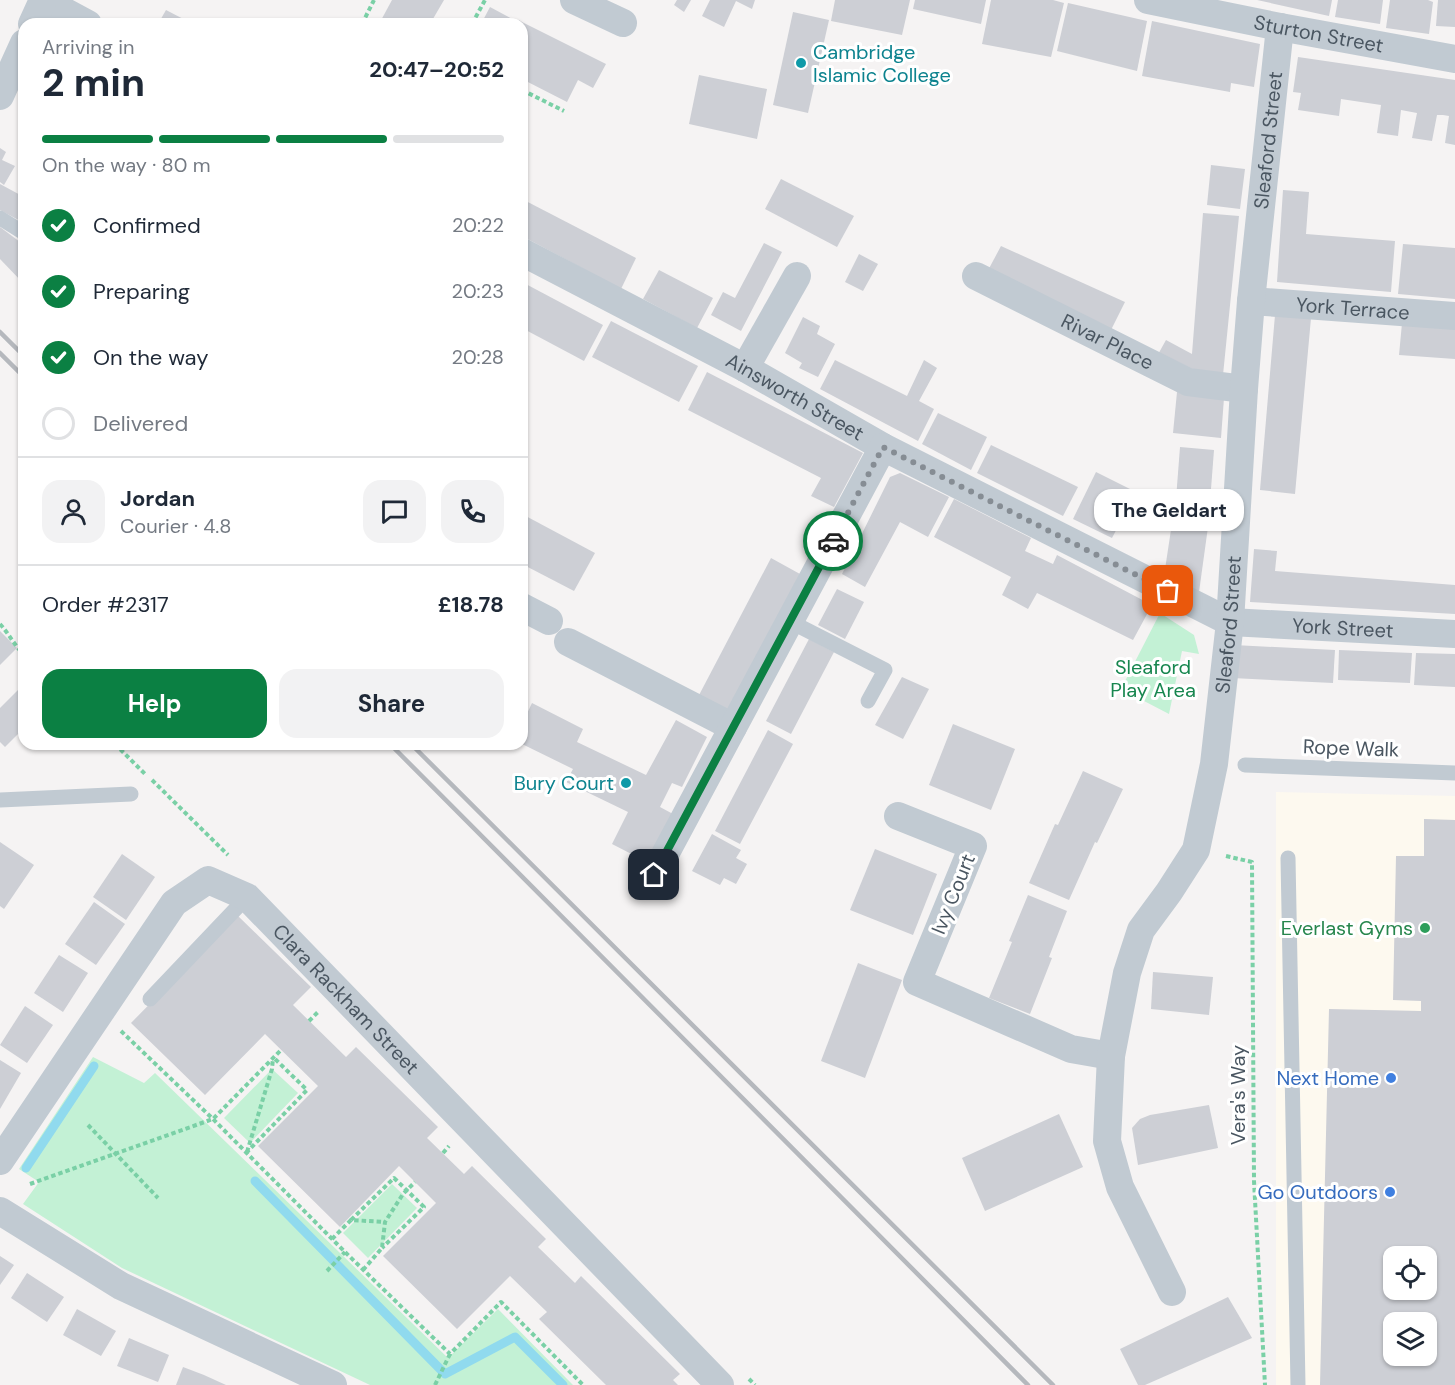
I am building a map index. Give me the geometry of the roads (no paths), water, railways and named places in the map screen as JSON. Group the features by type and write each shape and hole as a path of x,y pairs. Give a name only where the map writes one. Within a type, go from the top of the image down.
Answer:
{"street":[{"path":"35,18 43,0 77,18"},
{"path":"574,0 623,24"},
{"name":"Sturton Street","path":"1148,0 1455,59"},
{"name":"Sleaford Street","path":"1172,1292 1120,1187 1107,1141 1111,1056 1127,973 1141,930 1196,850 1214,764 1230,622 1251,301 1280,27"},
{"path":"0,96 18,56"},
{"name":"Ainsworth Street","path":"528,255 746,368 883,447 1230,622"},
{"path":"746,368 797,276"},
{"name":"Rivar Place","path":"976,276 1188,382 1244,389"},
{"name":"York Terrace","path":"1251,301 1455,316"},
{"path":"654,875 883,447"},
{"path":"528,610 549,621"},
{"name":"York Street","path":"1230,622 1455,634"},
{"path":"568,642 733,727"},
{"name":"Ivy Court","path":"898,816 973,846 917,982 1071,1049 1111,1056"},
{"name":"Clara Rackham Street","path":"0,1161 174,903 208,880 247,897 720,1385"},
{"path":"0,1211 121,1286 333,1385"}],"lane":[{"path":"0,218 18,229"},
{"path":"791,622 885,670 868,701"},
{"name":"Rope Walk","path":"1245,765 1455,773"},
{"path":"0,800 131,794"},
{"path":"1288,858 1298,1385"},
{"path":"150,999 247,897"}],"waterway":[{"path":"26,1168 94,1066"},
{"path":"255,1181 445,1374 515,1337 563,1385"}],"railway":[{"path":"0,332 18,350"},
{"path":"0,353 18,371"},
{"path":"396,750 1028,1385"},
{"path":"417,750 1053,1385"}],"place":[{"name":"Cambridge Islamic College","path":"801,63"},
{"name":"The Geldart","path":"1168,591"},
{"name":"Bury Court","path":"626,783"},
{"name":"Everlast Gyms","path":"1425,928"},
{"name":"Next Home","path":"1391,1078"},
{"name":"Go Outdoors","path":"1390,1192"}],"park label":[{"name":"Sleaford Play Area","path":"1153,678"}]}
